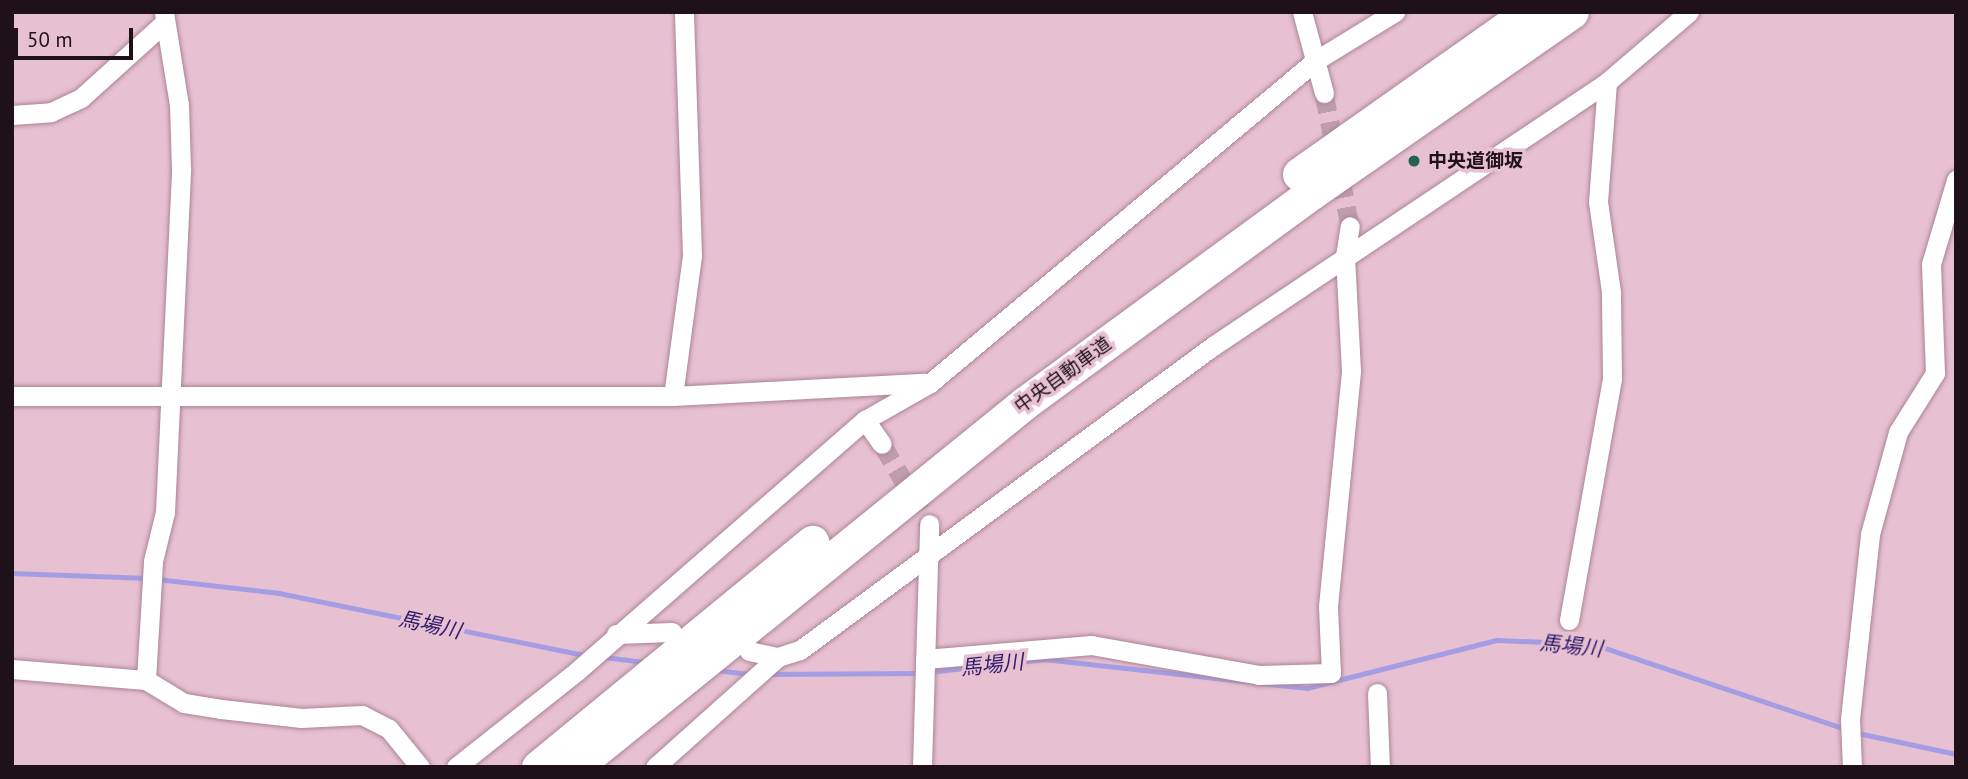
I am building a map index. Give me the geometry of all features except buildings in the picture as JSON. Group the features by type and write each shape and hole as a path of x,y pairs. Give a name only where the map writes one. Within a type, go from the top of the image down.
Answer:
{"highway":[{"name":"中央自動車道","path":"575,767 658,680 676,639 1012,384 1529,12"},
{"name":"中央自動車道","path":"538,767 658,680 714,650 1026,402 1323,184 1572,12"}],"street":[{"path":"673,396 692,255 684,12"},
{"path":"1302,12 1324,93"},
{"path":"456,767 584,664 865,420 930,383 1315,61 1395,12"},
{"path":"655,767 757,681 774,662 800,650 1345,256 1606,82 1689,12"},
{"path":"12,115 51,112 81,99 164,18"},
{"path":"146,680 153,561 165,512 181,168 179,105 164,18"},
{"path":"1569,620 1612,379 1611,292 1598,202 1606,82"},
{"path":"1852,767 1850,719 1870,534 1898,432 1935,373 1931,264 1956,180"},
{"path":"924,667 1091,645 1259,675 1331,674 1328,606 1351,371 1345,256 1350,226"},
{"path":"12,396 673,396 930,383"},
{"path":"865,420 882,444"},
{"path":"922,767 924,667 932,554 929,524"},
{"path":"610,640 676,639"},
{"path":"749,651 774,662"},
{"path":"12,669 146,680 184,702 221,709 302,718 362,715 389,729 420,767"},
{"path":"1377,692 1380,767"}],"waterway":[{"name":"馬場川","path":"12,573 148,578"},
{"name":"馬場川","path":"157,579 279,593 585,655"},
{"name":"馬場川","path":"929,672 1044,659 1307,688 1497,640 1593,644 1846,729"},
{"name":"馬場川","path":"604,657 644,662"},
{"name":"馬場川","path":"716,670 749,674"},
{"name":"馬場川","path":"768,674 920,673"},
{"name":"馬場川","path":"1858,733 1956,754"}],"tunnel":[{"path":"1324,93 1350,226"},
{"path":"882,444 929,524"}],"place":[{"name":"中央道御坂","path":"1414,161"}]}
